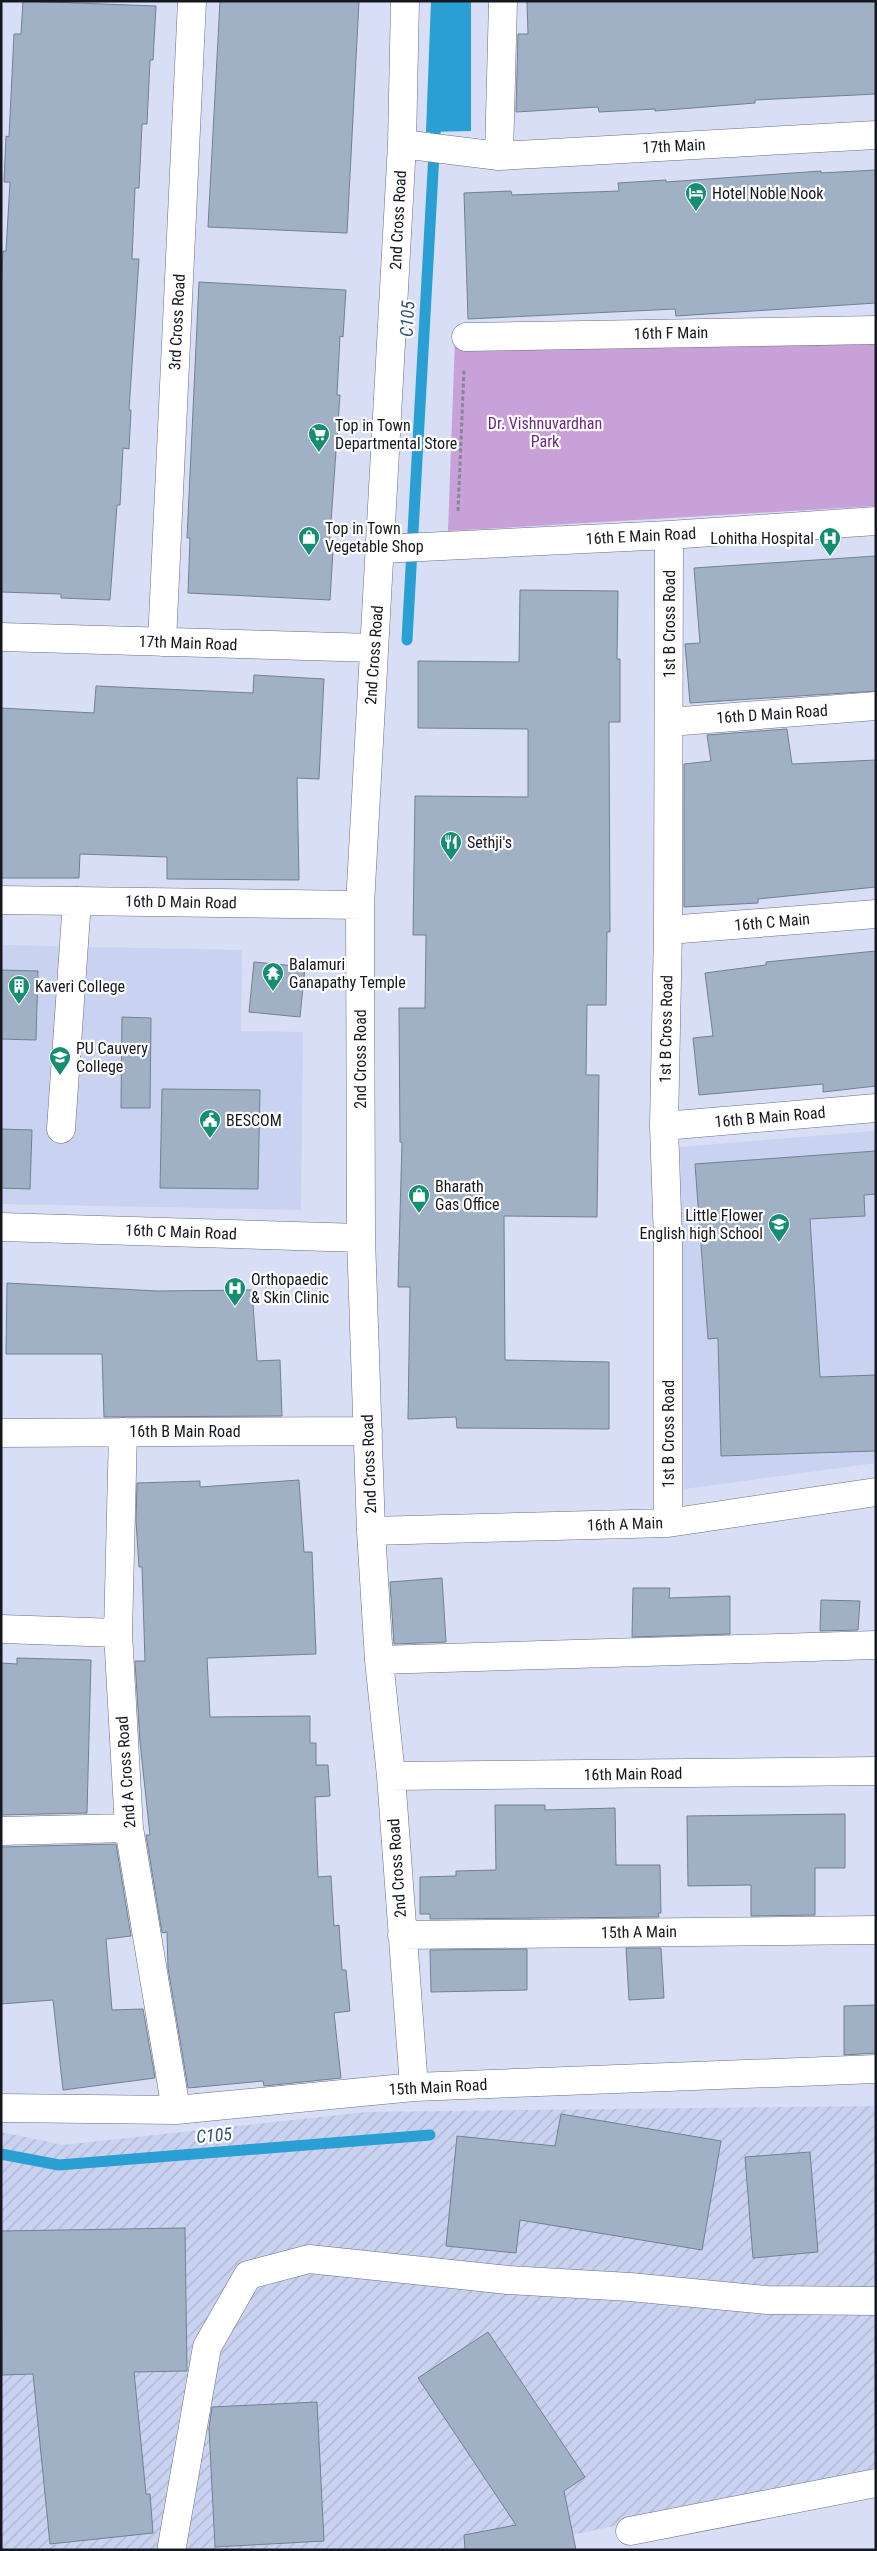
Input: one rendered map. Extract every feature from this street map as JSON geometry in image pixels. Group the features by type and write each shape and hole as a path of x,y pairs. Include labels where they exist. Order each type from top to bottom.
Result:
{"street":[{"name":"3rd Cross Road","path":"162,642 192,1"},
{"name":"2nd Cross Road","path":"405,1 413,146 394,548 374,648 360,904 360,1238 371,1531 379,1660 391,1776 414,2087"},
{"path":"413,146 486,155 503,1"},
{"name":"17th Main","path":"486,155 876,135"},
{"name":"16th F Main","path":"466,337 876,330"},
{"name":"16th E Main Road","path":"394,548 669,535 876,521"},
{"name":"1st B Cross Road","path":"668,1524 668,1241 664,1126 668,930 669,535"},
{"name":"17th Main Road","path":"1,637 374,648"},
{"name":"16th D Main Road","path":"668,722 876,706"},
{"name":"16th D Main Road","path":"1,900 360,904"},
{"path":"61,1129 77,901"},
{"name":"16th C Main","path":"668,930 876,914"},
{"name":"16th B Main Road","path":"664,1126 876,1108"},
{"name":"16th C Main Road","path":"1,1227 360,1238"},
{"name":"16th B Main Road","path":"1,1433 368,1431"},
{"name":"2nd A Cross Road","path":"123,1432 118,1633 129,1828 176,2110"},
{"name":"16th A Main","path":"371,1531 668,1524 876,1492"},
{"path":"1,1629 118,1633"},
{"path":"379,1660 876,1645"},
{"name":"16th Main Road","path":"391,1776 876,1771"},
{"path":"1,1831 129,1828"},
{"name":"15th A Main","path":"402,1935 876,1930"},
{"name":"15th Main Road","path":"1,2108 176,2110 414,2087 876,2069"},
{"path":"172,2546 207,2347 248,2275 309,2260 508,2280 630,2287 767,2300 876,2301"},
{"path":"630,2531 876,2483"}],"path":[{"path":"458,513 464,367"}],"shaded area":[{"path":"1,945 242,950 241,1031 303,1032 301,1210 1,1204"},
{"name":"Little Flower English high School","path":"876,1131 876,1463 684,1489 680,1147"},
{"path":"876,2106 876,2470 501,2550 1,2550 1,2132 63,2145 366,2112"}],"green space":[{"name":"Dr. Vishnuvardhan Park","path":"455,339 876,340 876,506 448,531"}],"water":[{"path":"431,1 471,1 471,131 426,132"}],"building":[{"path":"23,1 156,6 153,60 150,60 147,124 142,124 139,188 135,188 132,259 139,259 129,410 131,410 129,449 123,448 120,505 117,505 110,600 61,598 61,594 1,592 1,294 3,251 6,251 10,182 4,182 6,136 9,137 14,34 21,34"},
{"path":"220,1 359,1 347,233 208,227"},
{"path":"527,1 876,1 876,94 755,100 755,103 655,111 655,109 599,112 598,107 516,112 518,34 528,34"},
{"path":"876,170 876,303 676,316 675,309 468,319 464,193 511,191 512,195 619,191 618,183 666,180 666,182 821,171 821,173"},
{"path":"199,282 346,290 343,337 340,336 337,395 340,395 329,550 333,550 330,600 188,593 190,538 187,538"},
{"path":"876,556 876,691 690,703 685,644 700,643 694,568"},
{"path":"520,590 618,591 617,659 620,659 620,722 609,722 610,932 607,932 606,1005 587,1005 586,1075 599,1075 597,1217 504,1216 505,1360 609,1362 609,1429 457,1428 456,1417 408,1419 410,1287 398,1287 402,1142 400,1142 399,1008 425,1008 426,935 413,935 415,796 528,797 528,729 418,728 418,661 519,662"},
{"path":"254,675 324,679 319,779 297,778 299,880 167,879 167,857 80,854 79,878 1,878 1,708 94,713 96,686 253,693"},
{"path":"787,729 792,764 876,760 876,887 758,899 758,903 684,907 684,764 711,761 707,735"},
{"path":"876,951 876,1086 823,1092 823,1084 699,1095 693,1038 713,1036 705,973 766,965 766,962"},
{"path":"254,962 305,967 300,1017 249,1012"},
{"name":"Kaveri College","path":"1,970 38,971 36,1040 1,1039"},
{"path":"122,1017 151,1018 150,1108 121,1108"},
{"name":"BESCOM","path":"162,1089 260,1090 258,1189 160,1188"},
{"path":"1,1129 32,1130 30,1189 1,1188"},
{"name":"Little Flower English high School","path":"876,1151 876,1194 864,1195 865,1216 810,1219 820,1377 876,1375 876,1451 721,1456 718,1338 708,1339 695,1164"},
{"path":"7,1283 157,1291 252,1290 257,1361 280,1360 282,1416 104,1417 102,1354 6,1354"},
{"path":"299,1480 304,1552 312,1552 316,1654 207,1658 210,1717 310,1716 310,1743 316,1743 316,1765 328,1765 330,1796 315,1797 318,1877 331,1876 334,1926 339,1925 342,1970 346,1970 350,2011 334,2013 341,2078 264,2086 263,2081 188,2088 168,1968 167,1932 162,1933 146,1835 150,1835 140,1742 135,1661 145,1661 142,1567 139,1567 136,1521 137,1483 200,1481 200,1487"},
{"path":"442,1578 446,1642 394,1644 390,1582"},
{"path":"633,1588 670,1588 669,1598 730,1596 730,1634 632,1637"},
{"path":"821,1600 860,1601 858,1630 820,1631"},
{"path":"17,1658 91,1660 87,1813 1,1815 1,1663 17,1664"},
{"path":"495,1805 545,1805 545,1810 615,1808 616,1865 660,1865 661,1913 658,1913 659,1917 430,1919 430,1914 420,1914 420,1877 456,1876 456,1871 496,1870"},
{"path":"845,1814 845,1868 815,1868 815,1915 751,1916 751,1885 688,1886 687,1816"},
{"path":"116,1844 131,1936 106,1939 112,2010 143,2009 155,2078 63,2090 53,2000 1,2004 1,1847"},
{"path":"626,1948 661,1948 664,1998 629,2000"},
{"path":"527,1949 527,1990 431,1992 430,1950"},
{"path":"876,2005 876,2053 844,2055 844,2006"},
{"path":"561,2114 721,2141 702,2250 520,2220 516,2253 446,2246 457,2136 555,2146"},
{"path":"810,2152 818,2252 753,2258 745,2157"},
{"path":"185,2228 187,2371 134,2372 146,2494 150,2494 153,2533 50,2544 33,2374 2,2375 1,2231"},
{"path":"488,2332 585,2477 564,2491 576,2550 465,2550 464,2535 516,2525 418,2378"},
{"path":"317,2402 324,2541 215,2547 209,2428 212,2407"}],"waterway":[{"name":"C105","path":"407,640 436,117"},
{"name":"C105","path":"1,2154 59,2165 430,2135"}],"place":[{"name":"Hotel Noble Nook","path":"696,212"},
{"name":"Top in Town Departmental Store","path":"319,453"},
{"name":"Top in Town Vegetable Shop","path":"309,556"},
{"name":"Lohitha Hospital","path":"830,557"},
{"name":"Sethji's","path":"451,861"},
{"name":"Balamuri Ganapathy Temple","path":"273,992"},
{"name":"Kaveri College","path":"19,1005"},
{"name":"PU Cauvery College","path":"60,1076"},
{"name":"BESCOM","path":"210,1139"},
{"name":"Bharath Gas Office","path":"419,1214"},
{"name":"Little Flower English high School","path":"779,1243"},
{"name":"Orthopaedic & Skin Clinic","path":"235,1307"}]}
